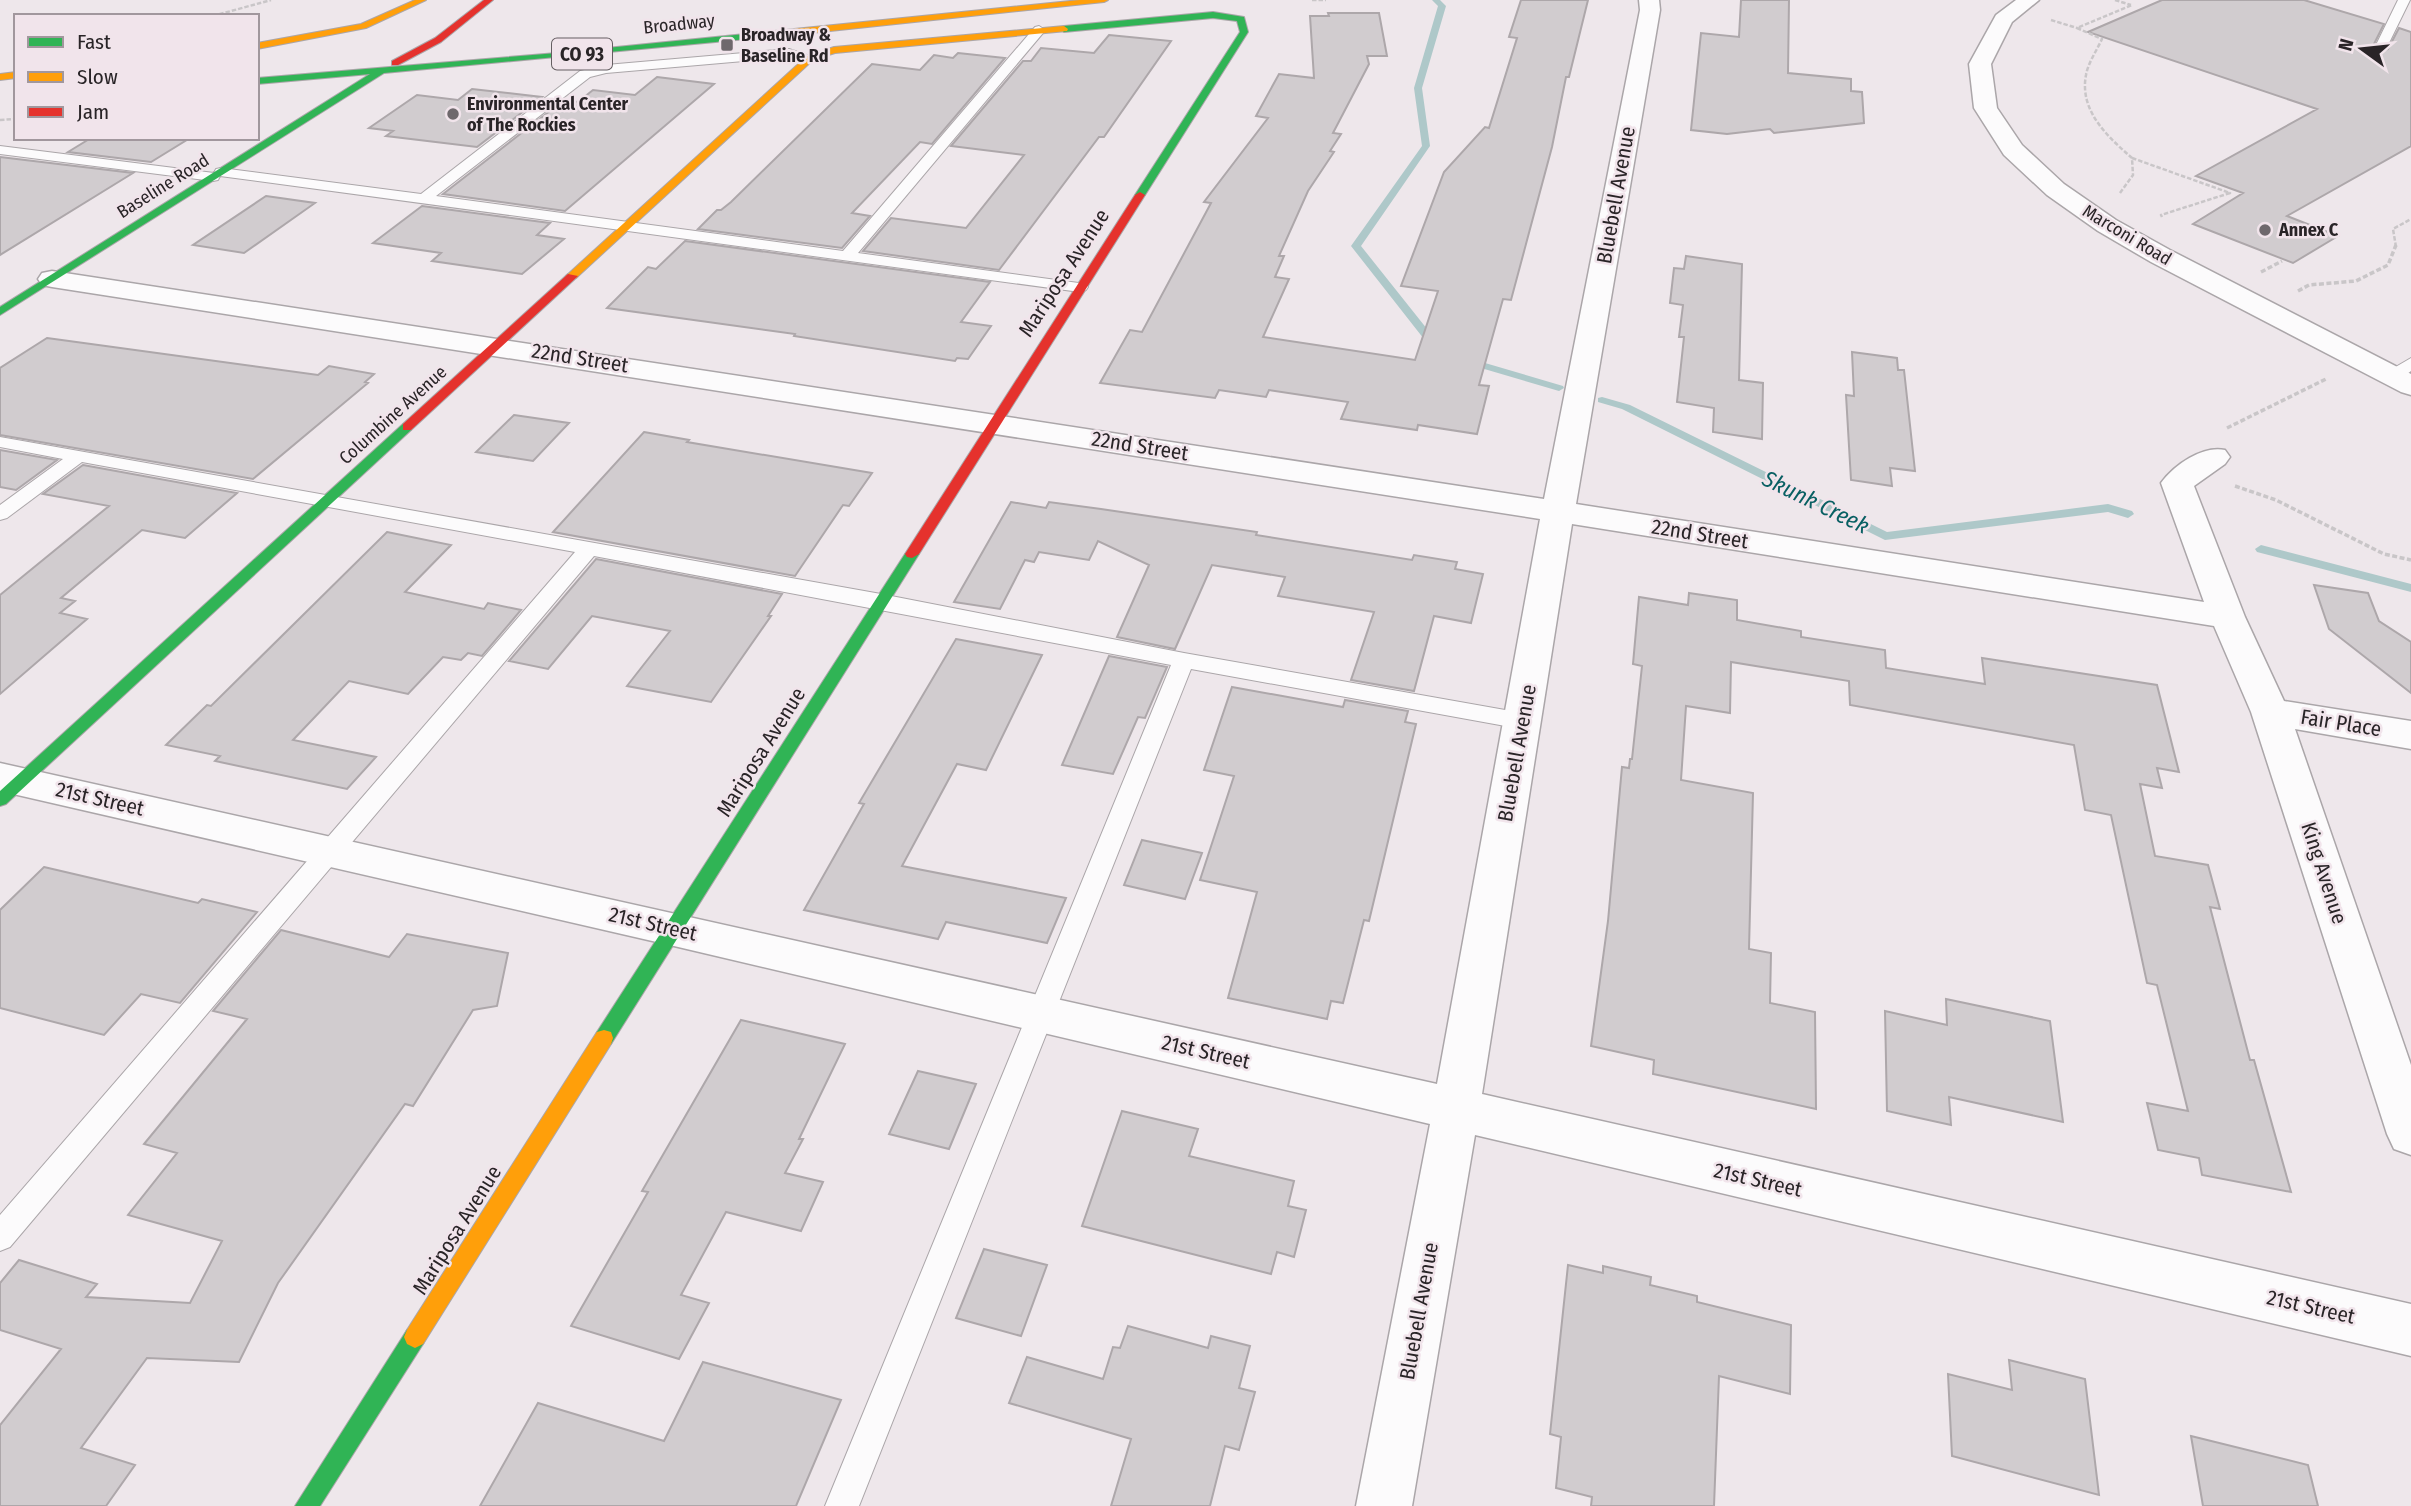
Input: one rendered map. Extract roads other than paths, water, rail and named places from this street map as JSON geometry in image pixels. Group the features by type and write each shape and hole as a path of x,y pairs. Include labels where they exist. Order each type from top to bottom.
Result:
{"street":[{"path":"259,46 360,27 402,12 422,0"},
{"name":"Baseline Road","path":"0,312 383,70 438,40 489,0"},
{"name":"Broadway","path":"259,81 557,56 1104,0"},
{"name":"Bluebell Avenue","path":"1384,1506 1456,1110 1558,512 1650,10 1649,0"},
{"name":"Marconi Road","path":"2029,0 2004,18 1981,55 1979,77 1985,108 2027,167 2059,193 2131,240 2262,308 2405,375"},
{"name":"Mariposa Avenue","path":"307,1506 1244,32 1241,19 1213,15 1039,30"},
{"path":"383,70 455,52 643,34 704,25"},
{"path":"810,58 834,50 1039,30"},
{"path":"438,40 465,37"},
{"name":"Baseline Road","path":"383,70 399,43 438,40"},
{"path":"259,55 334,49"},
{"name":"Columbine Avenue","path":"7,786 326,502 810,58"},
{"name":"22nd Street","path":"52,279 993,423 2227,617"},
{"name":"King Avenue","path":"2221,471 2177,483 2227,617 2270,712 2411,1134"},
{"name":"Fair Place","path":"2270,712 2411,735"},
{"name":"21st Street","path":"7,786 333,852 674,929 2411,1330"}],"lane":[{"path":"2382,45 2404,0"},
{"path":"848,254 1039,30"},
{"path":"424,199 585,74 606,69 789,53 810,58"},
{"path":"0,150 424,199 1080,287"},
{"path":"0,442 881,601 1184,660 1522,721"},
{"path":"0,514 79,456"},
{"path":"0,1237 333,852 589,549"},
{"path":"842,1506 1184,660"}],"waterway":[{"name":"Skunk Creek","path":"1435,346 1356,246 1426,146 1418,88 1442,6 1436,0"},
{"name":"Skunk Creek","path":"1468,361 1559,388"},
{"name":"Skunk Creek","path":"1602,400 1626,407 1885,536 2108,508 2128,514"},
{"name":"Skunk Creek","path":"2261,549 2411,588"}],"place":[{"name":"Broadway & Baseline Rd","path":"727,45"},
{"name":"Environmental Center of The Rockies","path":"453,114"},
{"name":"Annex C","path":"2265,230"}]}
